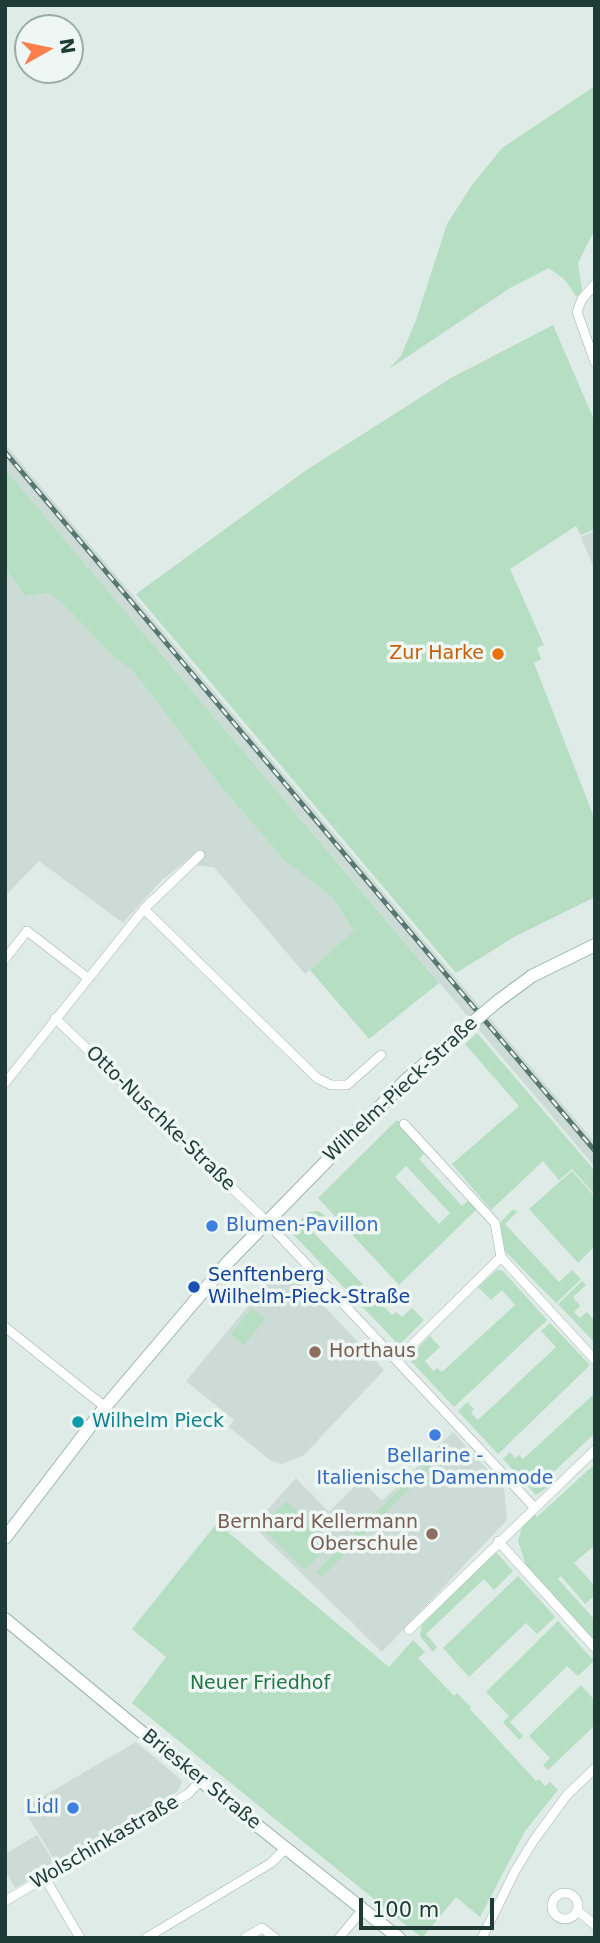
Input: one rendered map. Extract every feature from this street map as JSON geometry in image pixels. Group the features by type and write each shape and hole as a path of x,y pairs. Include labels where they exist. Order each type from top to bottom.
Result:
{"main road":[{"name":"Wilhelm-Pieck-Straße","path":"5,1538 105,1407 228,1262 406,1080 498,1001 532,976 595,945"},
{"name":"Briesker Straße","path":"5,1619 200,1781 399,1938"}],"street":[{"path":"595,284 582,299 577,312 595,362"},
{"path":"5,1083 144,909 200,855"},
{"path":"144,909 317,1078 331,1085 347,1085 381,1055"},
{"path":"5,959 27,931 88,978"},
{"name":"Otto-Nuschke-Straße","path":"55,1018 266,1221 534,1507"},
{"path":"404,1124 495,1223 501,1257 595,1360"},
{"path":"397,1360 501,1257"},
{"path":"5,1327 105,1407"},
{"path":"409,1630 595,1450"},
{"path":"498,1541 595,1648"},
{"path":"482,1938 515,1871 534,1840 567,1795 595,1768"},
{"name":"Wolschinkastraße","path":"5,1901 188,1794 200,1781"},
{"path":"146,1938 271,1863 286,1848"},
{"path":"45,1878 80,1938"},
{"path":"339,1938 363,1909"},
{"path":"578,1911 595,1925"},
{"path":"245,1938 262,1927 275,1938"}],"shaded area":[{"path":"5,444 595,1143 595,1167 5,469"},
{"path":"595,531 595,571 581,537"},
{"path":"5,568 24,596 49,593 115,658 133,671 223,789 285,861 332,897 355,931 305,974 214,867 199,866 188,859 161,881 123,923 39,861 5,896"},
{"path":"284,1263 384,1370 304,1455 282,1464 271,1461 229,1427 234,1420 186,1381"},
{"path":"453,1432 504,1487 507,1520 382,1652 253,1526 296,1478 329,1512 361,1480 382,1501"},
{"path":"136,1742 179,1778 182,1782 178,1791 57,1864 23,1808"},
{"path":"37,1835 55,1864 15,1888 5,1870 5,1854"}],"green space":[{"path":"595,86 595,229 578,263 582,290 579,295 576,296 565,280 549,268 510,288 389,369 401,356 416,320 447,224 472,185 502,148"},
{"path":"553,325 595,422 595,529 581,535 576,526 510,569 544,645 537,648 541,659 534,663 595,820 595,897 514,937 456,973 136,594 305,471 451,378"},
{"path":"5,469 439,983 369,1039 310,970 354,931 332,897 285,861 223,789 133,671 115,658 49,593 24,596 5,568"},
{"path":"477,1033 595,1171 595,1195 572,1169 559,1180 543,1161 491,1210 452,1164 519,1106 465,1044"},
{"path":"397,1120 426,1152 419,1159 462,1206 470,1199 478,1208 399,1285 318,1198","holes":["406,1166 450,1213 439,1224 395,1177"]},
{"path":"572,1171 595,1197 595,1246 578,1263 529,1209"},
{"path":"512,1210 518,1211 505,1224 559,1282 572,1270 581,1279 556,1303 504,1250 500,1223"},
{"path":"318,1211 325,1216 311,1230 392,1315 396,1312 402,1317 412,1308 424,1320 399,1345 290,1231 309,1212"},
{"path":"497,1270 503,1271 547,1320 454,1407 408,1358 430,1336 440,1347 425,1361 433,1371 437,1368 442,1372 515,1305 502,1290 491,1300 478,1287"},
{"path":"582,1281 586,1285 573,1297 580,1306 574,1312 580,1318 587,1312 595,1321 595,1343 558,1304"},
{"path":"252,1308 265,1319 244,1345 231,1334"},
{"path":"550,1323 590,1365 498,1454 458,1411 467,1402 474,1409 471,1413 478,1420 556,1347 541,1331"},
{"path":"595,1393 595,1433 546,1479 551,1485 536,1495 503,1459 510,1452 515,1458 519,1455 523,1459"},
{"path":"441,1449 444,1453 322,1577 316,1572"},
{"path":"595,1464 595,1545 574,1563 595,1586 595,1595 585,1604 561,1576 558,1579 595,1620 595,1641 526,1565 518,1541 523,1524 534,1513 537,1517"},
{"path":"286,1501 331,1544 305,1570 261,1527"},
{"name":"Neuer Friedhof","path":"217,1523 389,1667 413,1640 425,1652 418,1658 454,1696 457,1693 471,1707 536,1781 539,1779 545,1786 550,1782 558,1790 525,1831 480,1917 456,1897 422,1938 132,1703 166,1657 132,1629"},
{"path":"494,1550 513,1571 494,1590 484,1579 426,1634 437,1647 433,1652 420,1636 422,1625"},
{"path":"518,1576 555,1617 537,1634 526,1623 469,1677 443,1648"},
{"path":"558,1621 594,1661 578,1676 567,1666 510,1722 523,1736 519,1740 503,1722 509,1716 486,1692"},
{"path":"581,1685 595,1701 595,1725 548,1770 543,1765 550,1758 529,1736"}],"railway":[{"path":"5,452 595,1151"}],"place":[{"name":"Zur Harke","path":"498,654"},
{"name":"Blumen-Pavillon","path":"212,1226"},
{"name":"Senftenberg Wilhelm-Pieck-Straße","path":"194,1287"},
{"name":"Horthaus","path":"315,1352"},
{"name":"Wilhelm Pieck","path":"78,1422"},
{"name":"Bellarine - Italienische Damenmode","path":"435,1435"},
{"name":"Bernhard Kellermann Oberschule","path":"432,1534"},
{"name":"Lidl","path":"73,1808"}]}
